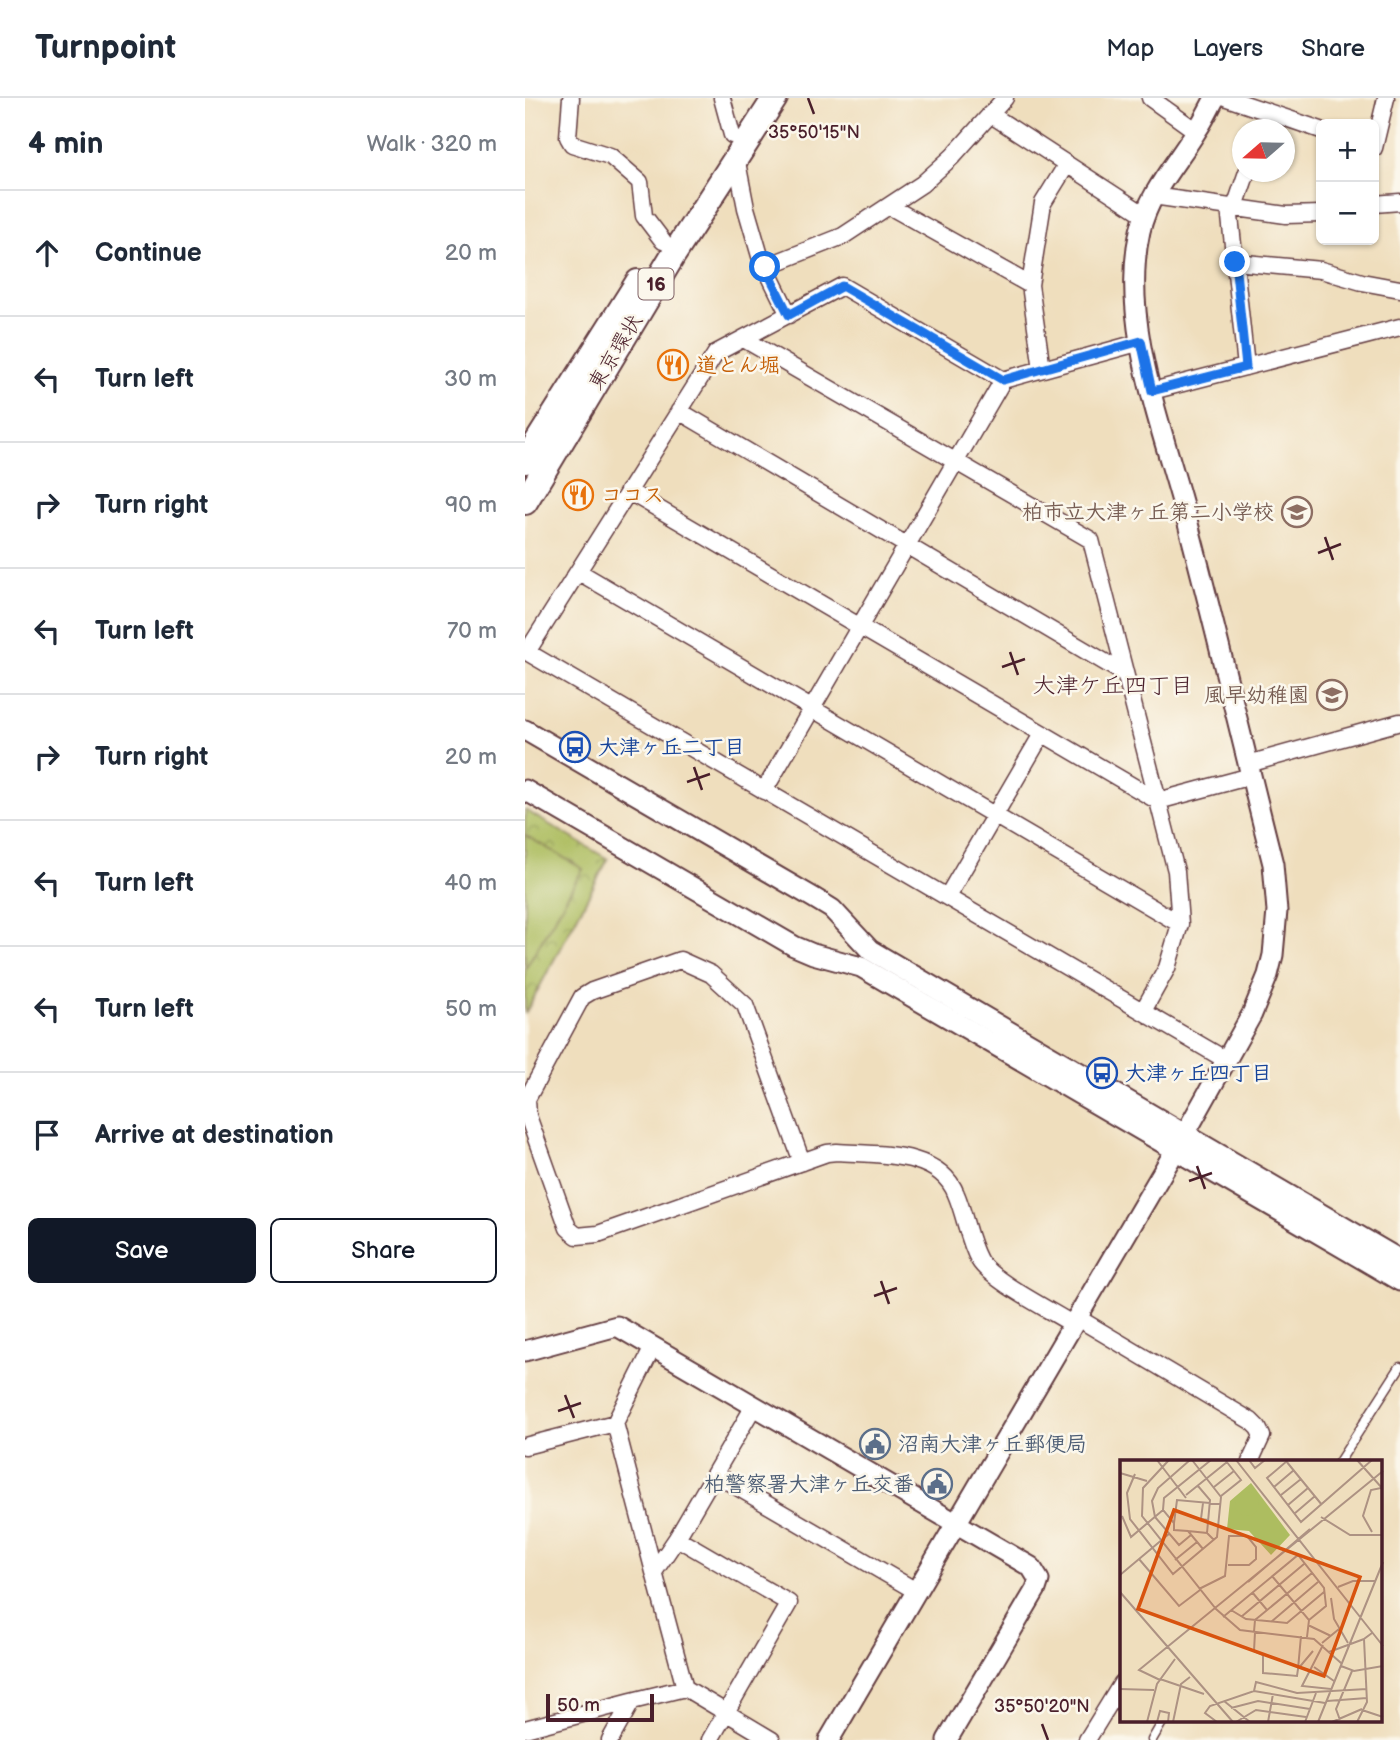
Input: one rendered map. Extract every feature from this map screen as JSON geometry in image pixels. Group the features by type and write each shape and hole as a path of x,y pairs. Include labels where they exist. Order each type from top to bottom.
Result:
{"highway":[{"name":"東京環状","path":"525,502 672,257 734,146 755,98"},
{"name":"東京環状","path":"525,461 663,241 734,146 775,98"}],"street":[{"path":"571,98 568,137 572,144 610,156 640,181 644,216 663,241"},
{"path":"722,98 746,208 765,267 789,315"},
{"path":"765,267 843,236 922,184 952,157 1005,98"},
{"path":"1150,98 1196,131"},
{"path":"829,1740 1185,1134 1261,995 1268,975 1276,935 1277,888 1273,864 1152,391 1141,341 1133,283 1135,257 1145,215 1153,196 1215,98"},
{"path":"1227,98 1316,128"},
{"path":"1379,128 1385,106 1400,116"},
{"path":"1265,119 1267,113"},
{"path":"990,114 1145,215"},
{"path":"1042,369 1030,285 1043,203 1067,164"},
{"path":"1243,182 1232,207 1246,367"},
{"path":"1153,196 1286,215 1316,214"},
{"path":"1379,204 1400,202"},
{"path":"889,206 1030,285"},
{"path":"1235,262 1321,270 1400,289"},
{"path":"1003,380 842,286 716,353 527,652 1226,1060"},
{"path":"1152,391 1400,327"},
{"path":"744,339 1091,540 1175,871 1180,924 1167,968 1143,1011"},
{"path":"764,791 1003,380 1141,341"},
{"path":"679,411 1125,674"},
{"path":"628,491 1158,801 1400,722"},
{"path":"579,572 1180,924"},
{"path":"525,730 832,909 870,950 1400,1260"},
{"path":"947,897 1042,734"},
{"path":"525,789 794,946 861,967 1400,1281"},
{"path":"802,1162 745,1005 711,974 680,960 582,997 527,1099 528,1116 568,1228 577,1236 598,1234 837,1152 897,1157 925,1163 940,1171 955,1191 980,1261 991,1274 1251,1420 1262,1436 1251,1460"},
{"path":"525,1351 617,1326 1031,1567 1039,1580 1037,1589 947,1740"},
{"path":"653,1347 615,1423 685,1688 772,1740"},
{"path":"654,1572 677,1538 754,1406"},
{"path":"525,1446 615,1423"},
{"path":"715,1474 916,1591"},
{"path":"677,1538 789,1603 710,1740"},
{"path":"1087,1740 1120,1686"},
{"path":"525,1730 685,1688"},
{"path":"610,1740 632,1701"}],"lane":[{"path":"1340,1460 1400,1367"},
{"path":"1151,1740 1162,1722"}],"green space":[{"path":"525,810 608,859 525,1014"},
{"path":"525,835 583,869 525,969"}],"place":[{"name":"道とん堀","path":"673,365"},
{"name":"ココス","path":"578,495"},
{"name":"柏市立大津ヶ丘第二小学校","path":"1297,512"},
{"name":"風早幼稚園","path":"1332,695"},
{"name":"大津ヶ丘二丁目","path":"575,747"},
{"name":"大津ヶ丘四丁目","path":"1102,1073"},
{"name":"沼南大津ヶ丘郵便局","path":"875,1444"},
{"name":"柏警察署大津ヶ丘交番","path":"937,1484"}],"district":[{"name":"大津ケ丘四丁目","path":"1113,685"}],"route":[{"path":"765,267 789,315 842,286 1003,380 1141,341 1152,391 1246,367 1235,262"}]}
